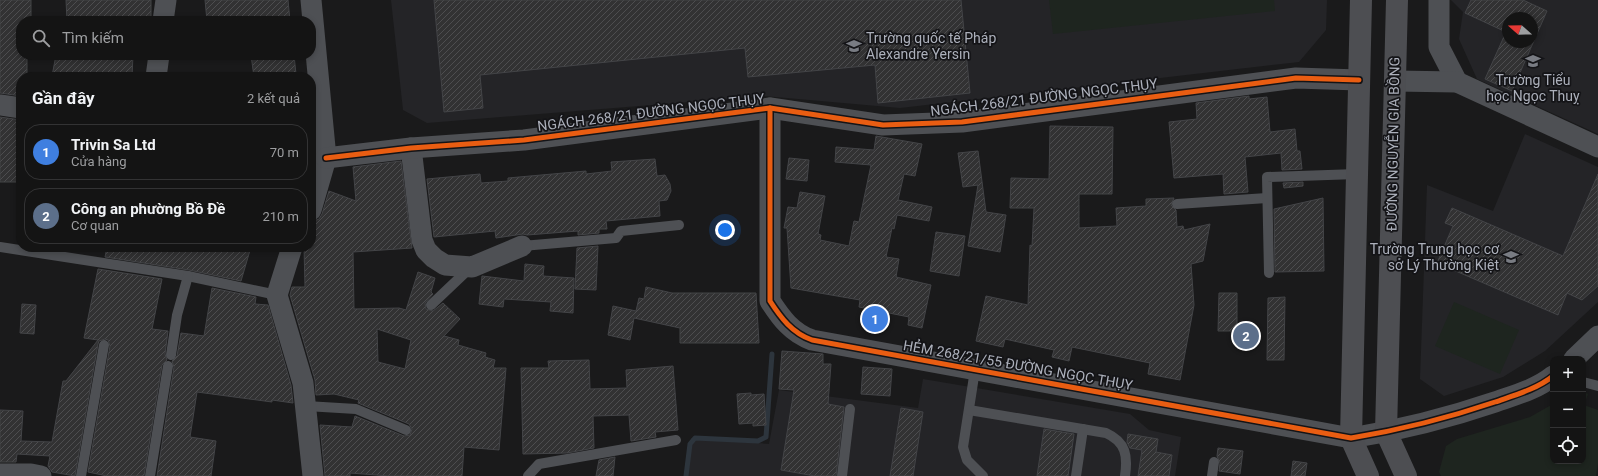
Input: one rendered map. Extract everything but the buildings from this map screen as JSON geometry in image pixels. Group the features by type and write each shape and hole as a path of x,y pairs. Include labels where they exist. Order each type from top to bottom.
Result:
{"main road":[{"path":"1361,0 1351,438 1368,476"},
{"name":"ĐƯỜNG NGUYỄN GIA BỒNG","path":"1397,0 1386,432 1406,476"}],"street":[{"path":"164,16 166,0"},
{"path":"311,0 313,16"},
{"path":"1439,0 1439,48 1458,82"},
{"path":"316,53 326,158 316,193"},
{"path":"157,72 158,60"},
{"name":"NGÁCH 268/21 ĐƯỜNG NGỌC THỤY","path":"326,158 411,148 524,140 770,108 883,125 962,122 1296,78 1359,80"},
{"path":"1395,81 1458,82 1598,147"},
{"path":"0,105 16,107"},
{"name":"HẺM 268/21/55 ĐƯỜNG NGỌC THỤY","path":"770,108 770,301 781,318 802,336 812,340 1351,438 1386,432 1461,414 1519,394 1550,378"},
{"path":"411,148 422,240 426,250 445,265 472,267 522,246"},
{"path":"291,252 278,295 303,383 313,476"},
{"path":"1577,356 1598,336"},
{"path":"0,474 31,474 41,476"}],"lane":[{"path":"1269,273 1267,177 1357,174"},
{"path":"1177,204 1267,198"},
{"path":"522,246 616,238 621,232 678,225"},
{"path":"0,247 16,249"},
{"path":"32,252 188,276 278,295"},
{"path":"431,305 472,267"},
{"path":"171,355 177,315 188,276"},
{"path":"81,476 104,345"},
{"path":"150,476 168,366"},
{"path":"975,370 963,447 967,460 983,476"},
{"path":"1586,383 1598,386"},
{"path":"306,406 356,409 406,430"},
{"path":"842,476 850,409"},
{"path":"969,410 1106,433 1121,443 1126,452 1127,462 1125,476"},
{"path":"1076,476 1084,429"},
{"path":"528,476 539,464 676,440"},
{"path":"1212,476 1214,462"}],"shaded area":[{"name":"Trường quốc tế Pháp Alexandre Yersin","path":"391,0 1327,0 1326,30 1299,62 900,108 764,96 427,123 403,110"},
{"path":"1049,0 1274,0 1275,11 1053,34"},
{"name":"Trường Tiểu học Ngọc Thuỵ","path":"1451,0 1598,0 1598,134 1477,79 1459,39 1463,12"},
{"name":"Trường Trung học cơ sở Lý Thường Kiệt","path":"1525,134 1598,167 1598,302 1545,351 1503,377 1444,396 1420,379 1427,185 1493,211"},
{"path":"1454,302 1519,330 1500,374 1435,346"},
{"path":"923,379 1130,414 1149,430 1181,437 1175,476 685,476 691,438 769,444 779,390 918,408"},
{"path":"1550,406 1550,464 1586,464 1586,406 1598,410 1598,463 1596,476 1441,476 1439,472 1446,446 1457,439 1530,417"}],"waterway":[{"path":"686,476 690,444 695,438 758,441 766,437 772,354"}],"cycle path":[{"path":"326,158 411,148 524,140 770,108 883,125 962,122 1296,78 1359,80"},
{"path":"770,108 770,301 778,313 793,329 812,340 1351,438 1406,427 1477,408 1526,391 1550,378"}],"place":[{"name":"Trường quốc tế Pháp Alexandre Yersin","path":"854,46"},
{"name":"Trường Tiểu học Ngọc Thuỵ","path":"1533,61"},
{"name":"Trường Trung học cơ sở Lý Thường Kiệt","path":"1511,257"},
{"name":"Trivin Sa Ltd","path":"875,319"},
{"name":"Công an phường Bồ Đề","path":"1246,336"}]}
